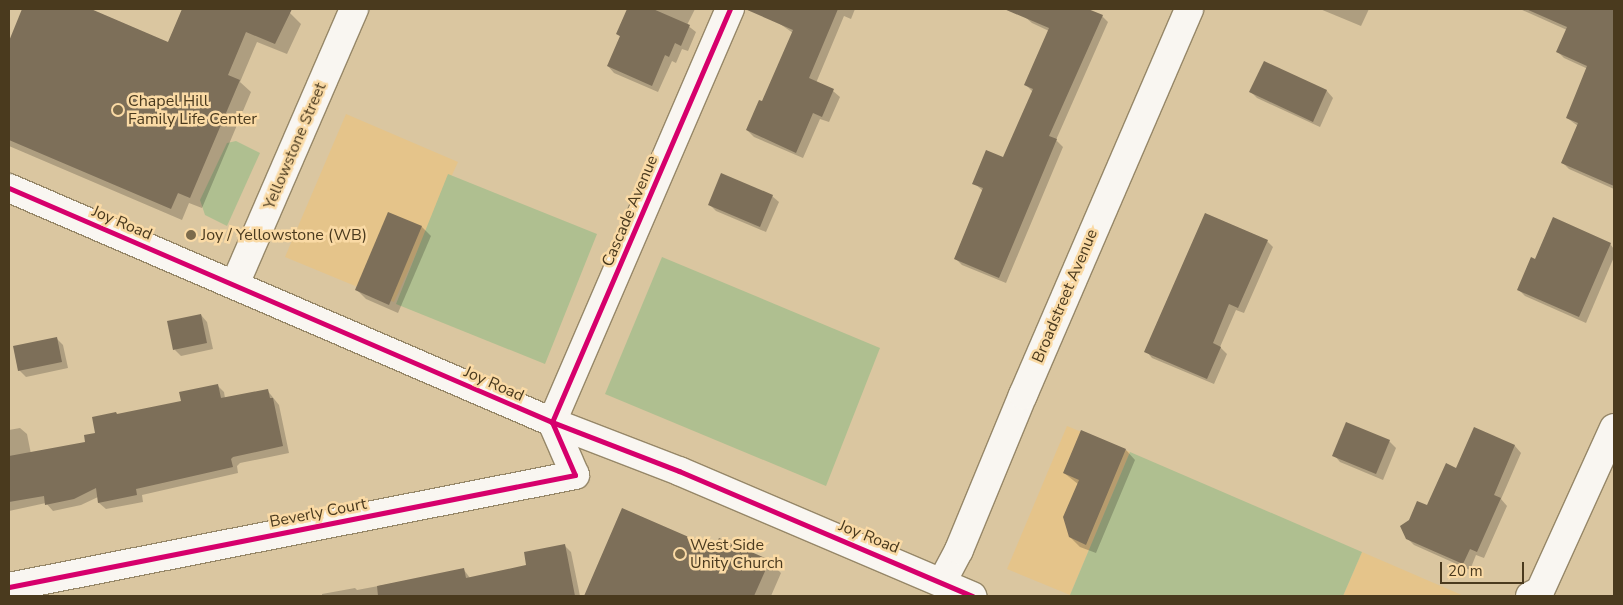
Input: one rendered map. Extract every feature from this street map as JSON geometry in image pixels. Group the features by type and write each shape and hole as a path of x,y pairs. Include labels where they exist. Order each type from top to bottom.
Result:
{"street":[{"name":"Yellowstone Street","path":"235,284 354,9"},
{"name":"Cascade Avenue","path":"552,422 730,9"},
{"name":"Broadstreet Avenue","path":"942,582 959,550 1022,395 1189,9"},
{"name":"Joy Road","path":"9,188 552,422 679,471 972,596"},
{"name":"Beverly Court","path":"9,587 575,475 552,422"},
{"path":"1538,595 1614,428"}],"shaded area":[{"path":"346,114 458,162 394,302 285,257"},
{"path":"1067,426 1130,452 1070,595 1007,569"},
{"path":"1362,552 1464,596 1343,596"}],"green space":[{"path":"236,141 260,153 227,226 205,215 200,200 227,143"},
{"path":"448,174 597,234 545,364 396,304"},
{"path":"662,257 880,348 826,486 605,394"},
{"path":"1130,452 1362,552 1343,596 1070,595"}],"building":[{"name":"Chapel Hill Family Life Center","path":"22,9 91,9 168,42 182,9 292,9 275,44 246,32 228,75 240,80 190,198 178,193 171,209 9,140 9,41"},
{"path":"627,9 653,9 690,25 681,46 675,43 669,57 665,55 652,86 607,66 620,36 616,34"},
{"path":"745,9 838,9 809,78 834,89 822,117 813,113 796,153 746,130 759,100 762,101 793,30"},
{"path":"1004,9 1088,9 1103,15 1049,136 1057,139 999,278 954,259 983,188 972,184 986,150 1003,157 1033,89 1024,85 1049,28"},
{"path":"1526,9 1614,9 1614,186 1561,163 1578,123 1566,118 1587,66 1556,52 1567,27"},
{"path":"1264,61 1327,90 1313,122 1249,92"},
{"path":"721,173 773,195 760,227 708,205"},
{"path":"388,212 422,226 389,305 355,290"},
{"path":"1205,213 1268,240 1238,308 1229,304 1213,343 1221,347 1207,379 1144,352"},
{"path":"1553,217 1611,243 1579,317 1517,290 1531,257 1535,259"},
{"path":"201,314 207,343 173,350 167,321"},
{"path":"57,337 62,362 18,371 13,346"},
{"path":"218,384 221,398 268,389 270,398 273,398 283,446 233,457 231,459 233,467 136,489 137,495 98,503 96,488 74,499 45,505 44,496 9,502 9,456 85,442 84,435 95,433 92,417 181,401 179,392"},
{"path":"1346,422 1390,440 1376,474 1332,456"},
{"path":"1474,427 1515,445 1494,495 1501,498 1477,552 1470,549 1463,564 1406,539 1400,526 1409,520 1417,501 1427,505 1446,463 1456,468"},
{"path":"1081,430 1126,449 1086,545 1069,537 1063,517 1079,480 1063,473"},
{"name":"West Side Unity Church","path":"622,508 714,548 719,538 770,560 754,596 584,596"},
{"path":"565,544 575,596 378,596 377,586 464,568 466,578 526,565 524,552"}],"cycle path":[{"path":"9,587 575,475 552,422 730,9"},
{"path":"9,188 552,422 679,471 972,596"}],"place":[{"name":"Chapel Hill Family Life Center","path":"118,110"},
{"name":"Joy / Yellowstone (WB)","path":"191,235"},
{"name":"West Side Unity Church","path":"680,554"}]}
